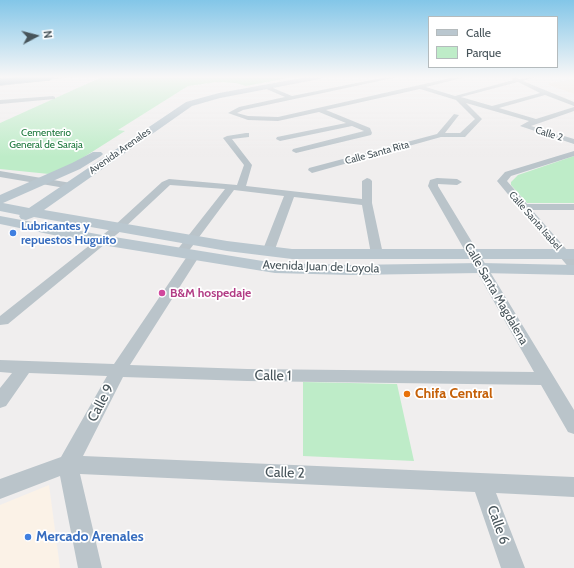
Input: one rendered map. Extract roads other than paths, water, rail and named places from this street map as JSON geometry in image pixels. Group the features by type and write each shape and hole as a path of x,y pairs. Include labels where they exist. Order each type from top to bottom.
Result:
{"street":[{"name":"Avenida Arenales","path":"0,200 43,182 86,161 178,104"},
{"name":"Avenida Arenales","path":"0,231 8,222 31,212 71,186 184,106 192,104"},
{"path":"264,104 241,108 231,113 237,116 271,120 344,104"},
{"path":"296,151 368,133 367,130 306,104"},
{"name":"Calle Santa Rita","path":"312,170 441,135 462,135 479,120 463,104"},
{"name":"Calle 2","path":"478,104 536,121"},
{"path":"493,108 509,104"},
{"path":"536,121 574,109"},
{"path":"441,135 441,132 456,115"},
{"name":"Calle 2","path":"536,121 524,126 573,142"},
{"path":"280,139 352,124"},
{"path":"321,131 338,140"},
{"path":"236,188 248,165 227,138 246,135"},
{"path":"296,136 313,146"},
{"name":"Calle Santa Isabel","path":"571,258 523,207 502,181 505,176 574,153"},
{"path":"0,174 71,186"},
{"path":"366,181 367,203 377,254"},
{"name":"Calle Santa Magdalena","path":"457,182 437,181 433,182 433,186 574,426"},
{"path":"4,321 118,228 170,182 367,203"},
{"name":"Calle 9","path":"68,464 119,369 189,249 236,188"},
{"path":"268,252 290,194"},
{"name":"Avenida Juan de Loyola","path":"0,207 118,228 189,249 257,266 294,269 481,268 574,270"},
{"path":"523,207 574,207"},
{"name":"Avenida Juan de Loyola","path":"8,222 102,240 189,249 292,254 473,253 571,258"},
{"name":"Calle 1","path":"0,366 24,368 119,369 247,376 547,379"},
{"path":"0,401 24,368"},
{"path":"68,464 90,568"},
{"name":"Calle 2","path":"0,489 68,464 574,487"},
{"name":"Calle 6","path":"482,482 513,568"}],"place":[{"name":"Lubricantes y repuestos Huguito","path":"13,233"},
{"name":"B&M hospedaje","path":"162,293"},
{"name":"Chifa Central","path":"407,394"},
{"name":"Mercado Arenales","path":"28,537"}],"park label":[{"name":"Cementerio General de Saraja","path":"46,138"}]}
